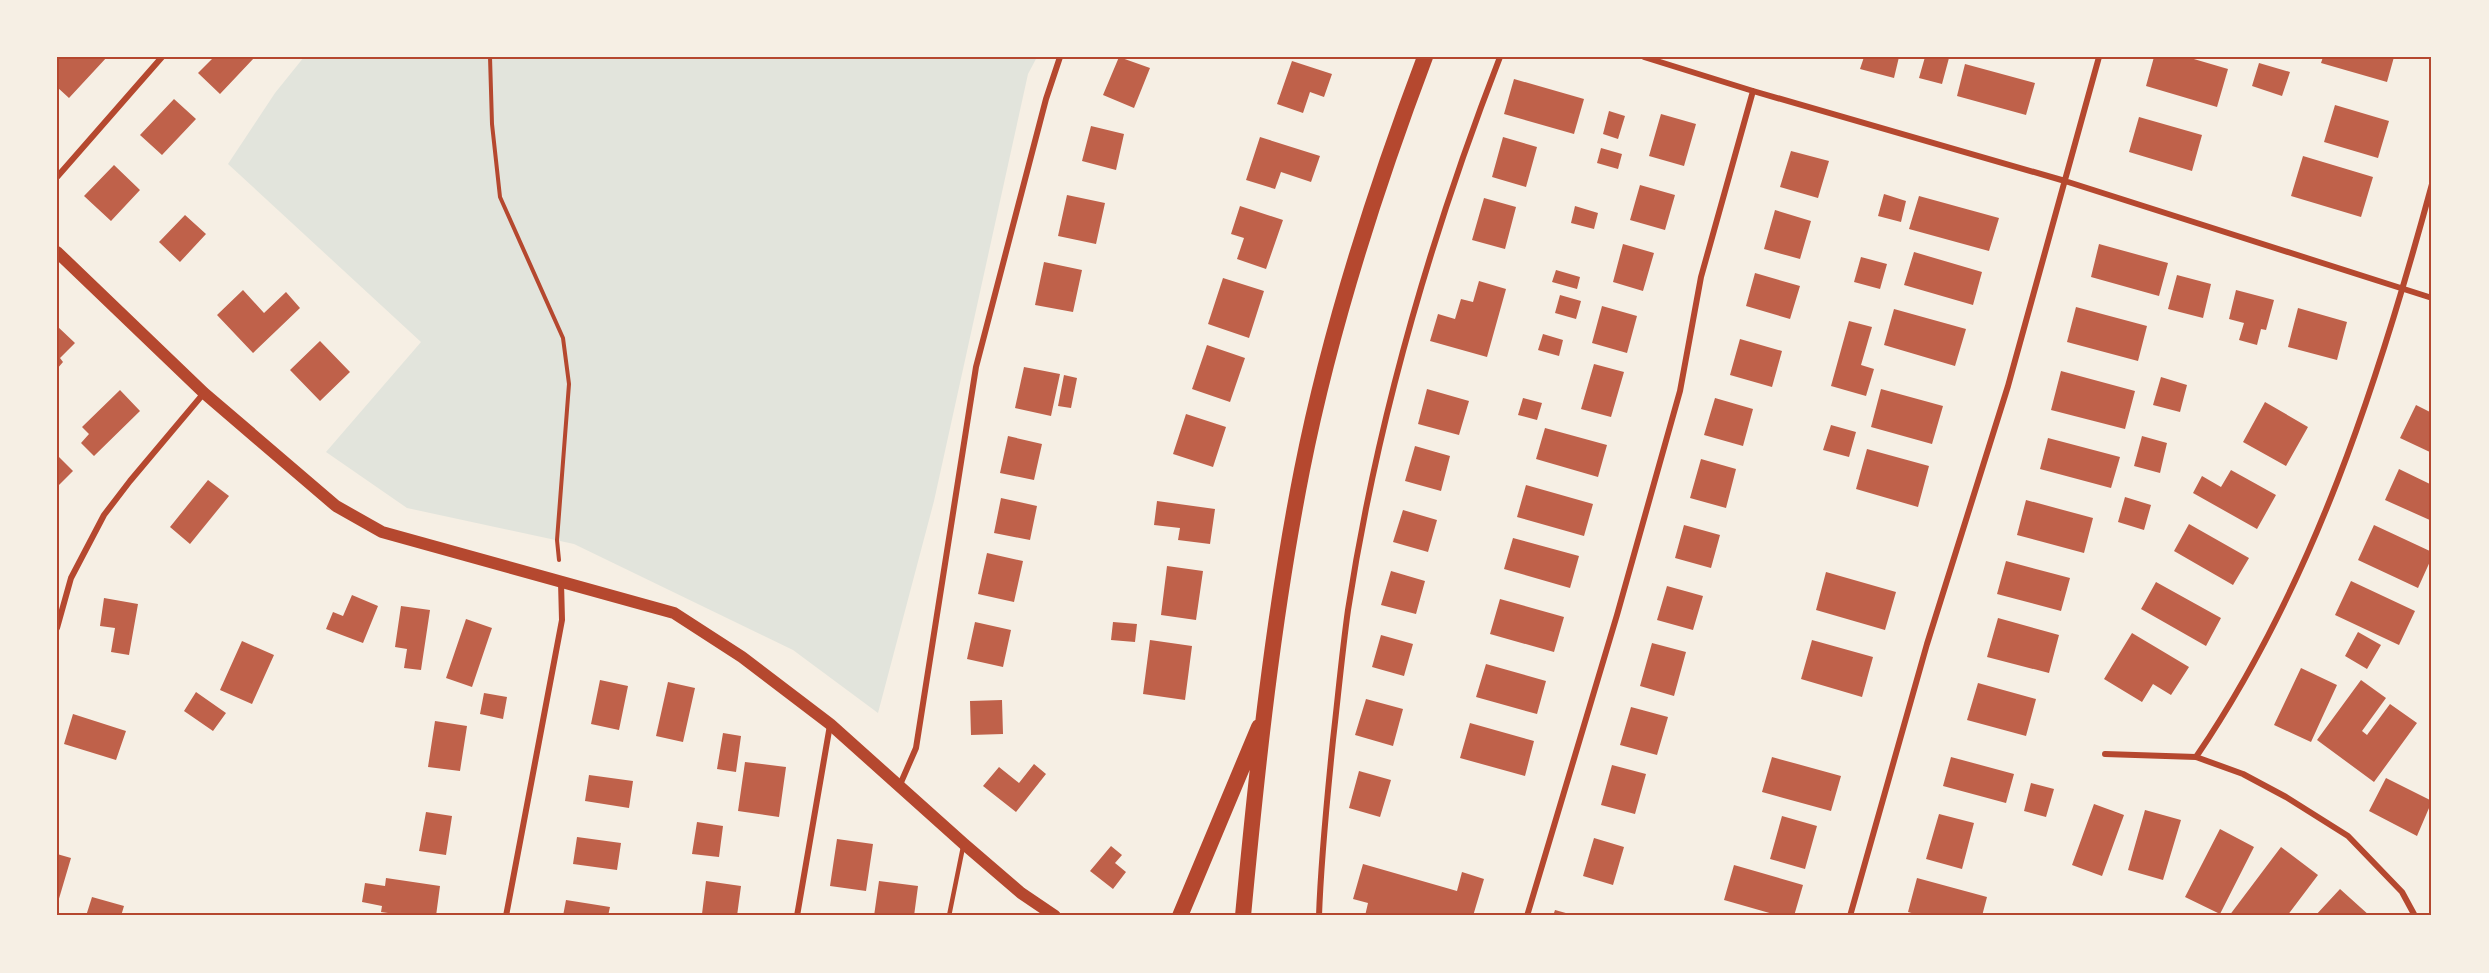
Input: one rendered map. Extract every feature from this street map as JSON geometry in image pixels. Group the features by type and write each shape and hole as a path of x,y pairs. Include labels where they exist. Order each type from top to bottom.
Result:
{"highway":[{"path":"1243,916 1266,710 1288,549 1314,416 1356,259 1396,132 1425,57"},
{"path":"1180,916 1266,710"}],"main road":[{"path":"57,252 204,393 336,506 382,532 674,613 742,657 830,724 1021,893 1055,916"}],"street":[{"path":"57,177 162,57"},
{"path":"899,787 916,748 975,366 1060,57"},
{"path":"1319,916 1321,851 1348,609 1378,452 1423,279 1500,57"},
{"path":"1644,57 1753,91 2065,181 2275,246 2432,298"},
{"path":"1850,916 1927,644 2008,386 2099,57"},
{"path":"1527,916 1617,615 1673,413 1701,277 1753,91"},
{"path":"2196,757 2260,649 2314,537 2341,474 2403,290 2432,184"},
{"path":"57,628 71,578 104,515 204,393"},
{"path":"506,916 562,620 561,582"},
{"path":"797,916 830,724"},
{"path":"2105,754 2196,757 2243,774 2286,797 2348,836 2402,892 2415,916"}],"lane":[{"path":"949,916 964,844"}],"path":[{"path":"490,57 492,124 500,197 563,338 569,384 557,540 561,582"}],"shaded area":[{"path":"304,57 1037,57 1028,74 934,501 878,713 793,650 574,544 407,508 326,452 421,342 228,164 275,93"}],"building":[{"path":"57,57 107,57 69,98 57,87"},
{"path":"214,57 254,58 220,94 198,73"},
{"path":"1119,57 1150,68 1134,108 1103,95"},
{"path":"1864,57 1899,57 1894,78 1860,69"},
{"path":"1925,57 1949,58 1942,84 1919,78"},
{"path":"2154,57 2187,57 2228,69 2217,107 2146,86"},
{"path":"2323,57 2394,57 2387,82 2321,63"},
{"path":"1292,61 1332,74 1324,97 1310,92 1303,113 1277,104"},
{"path":"2259,63 2290,72 2282,96 2252,86"},
{"path":"1965,64 2035,83 2026,115 1957,96"},
{"path":"1514,79 1584,99 1574,134 1504,114"},
{"path":"174,99 196,119 162,155 140,135"},
{"path":"2335,105 2389,121 2378,158 2324,142"},
{"path":"1609,111 1625,116 1618,139 1603,134"},
{"path":"1661,114 1696,124 1684,166 1649,156"},
{"path":"2139,117 2202,135 2192,171 2129,152"},
{"path":"1091,126 1124,134 1116,170 1082,161"},
{"path":"1260,137 1320,156 1311,182 1281,172 1275,189 1246,180"},
{"path":"1503,137 1537,147 1526,187 1492,177"},
{"path":"1601,148 1622,154 1618,169 1597,163"},
{"path":"1791,151 1829,161 1818,198 1780,187"},
{"path":"2303,156 2373,177 2361,217 2291,196"},
{"path":"114,165 140,190 111,221 84,196"},
{"path":"1640,185 1675,195 1665,230 1630,220"},
{"path":"1884,194 1906,201 1901,222 1878,216"},
{"path":"1067,195 1105,203 1096,244 1058,236"},
{"path":"1919,196 1999,218 1989,251 1909,229"},
{"path":"1484,198 1516,207 1505,249 1472,240"},
{"path":"1240,206 1283,220 1266,269 1237,259 1244,238 1231,234"},
{"path":"1575,206 1598,213 1594,229 1571,223"},
{"path":"1775,210 1811,221 1800,259 1764,249"},
{"path":"185,215 206,234 180,262 159,242"},
{"path":"1623,244 1654,253 1643,291 1613,282"},
{"path":"2099,244 2168,263 2159,296 2091,277"},
{"path":"1914,252 1982,272 1973,305 1904,285"},
{"path":"1861,257 1887,264 1880,289 1854,282"},
{"path":"1044,262 1082,270 1073,312 1035,305"},
{"path":"1556,270 1580,277 1577,289 1552,282"},
{"path":"1755,273 1800,286 1790,319 1746,306"},
{"path":"2177,275 2211,284 2203,318 2168,309"},
{"path":"1223,278 1264,291 1249,338 1208,324"},
{"path":"1479,281 1506,289 1487,357 1430,341 1438,314 1455,319 1461,299 1473,302"},
{"path":"243,290 264,313 286,292 300,308 253,353 217,315"},
{"path":"2236,290 2274,300 2266,330 2261,329 2257,345 2239,340 2244,323 2229,319"},
{"path":"1560,295 1581,301 1576,319 1555,313"},
{"path":"1602,306 1637,316 1627,353 1592,343"},
{"path":"2076,307 2147,326 2138,361 2067,342"},
{"path":"2298,308 2347,322 2337,360 2288,347"},
{"path":"1894,309 1966,329 1955,366 1884,345"},
{"path":"1849,321 1872,327 1861,365 1874,369 1866,396 1831,386"},
{"path":"57,326 75,343 60,358 63,362 57,369"},
{"path":"1543,334 1563,340 1559,356 1538,350"},
{"path":"1740,339 1782,351 1772,387 1730,375"},
{"path":"320,341 350,372 320,401 290,370"},
{"path":"1207,345 1245,358 1230,402 1192,389"},
{"path":"1594,364 1624,372 1611,417 1581,409"},
{"path":"1024,367 1060,374 1051,416 1015,408"},
{"path":"2061,371 2135,391 2125,429 2051,410"},
{"path":"1064,375 1077,378 1071,408 1058,406"},
{"path":"2161,377 2187,385 2180,412 2153,405"},
{"path":"1427,389 1469,401 1459,435 1418,424"},
{"path":"1881,389 1943,406 1932,444 1871,427"},
{"path":"120,390 140,411 94,456 81,443 89,434 82,427"},
{"path":"1523,398 1542,403 1537,420 1518,415"},
{"path":"1715,398 1753,409 1743,446 1704,435"},
{"path":"2265,402 2308,427 2286,466 2243,442"},
{"path":"2416,405 2432,413 2432,453 2400,438"},
{"path":"1186,414 1226,427 1213,467 1173,454"},
{"path":"1831,425 1856,432 1849,457 1823,450"},
{"path":"1545,428 1607,445 1598,477 1536,459"},
{"path":"1008,436 1042,444 1034,480 1000,473"},
{"path":"2142,436 2167,443 2160,473 2134,466"},
{"path":"2048,438 2120,457 2111,488 2040,469"},
{"path":"1415,446 1450,456 1441,491 1405,481"},
{"path":"1867,449 1929,466 1918,507 1856,489"},
{"path":"57,455 73,471 57,487"},
{"path":"1701,459 1736,469 1726,508 1690,498"},
{"path":"2399,469 2432,485 2432,521 2385,500"},
{"path":"2231,470 2276,495 2257,529 2193,493 2202,476 2221,487"},
{"path":"208,480 229,496 190,544 170,527"},
{"path":"1526,485 1593,504 1584,536 1517,517"},
{"path":"2125,497 2151,505 2144,530 2118,522"},
{"path":"1001,498 1037,506 1030,540 994,533"},
{"path":"2026,500 2093,518 2084,553 2017,535"},
{"path":"1157,501 1215,509 1210,544 1178,540 1180,528 1154,525"},
{"path":"1403,510 1437,520 1428,552 1393,542"},
{"path":"2189,524 2249,558 2233,585 2174,551"},
{"path":"1684,525 1720,535 1711,568 1675,558"},
{"path":"2374,525 2432,552 2432,557 2418,588 2358,560"},
{"path":"1513,538 1579,556 1570,588 1504,569"},
{"path":"987,553 1023,561 1014,602 978,594"},
{"path":"2006,561 2070,578 2061,611 1997,594"},
{"path":"1167,566 1203,571 1196,620 1161,615"},
{"path":"1391,571 1425,581 1416,614 1381,605"},
{"path":"1826,572 1896,592 1885,630 1816,610"},
{"path":"2351,581 2415,611 2399,645 2335,615"},
{"path":"2156,582 2221,618 2206,646 2141,609"},
{"path":"1667,586 1703,596 1693,630 1657,620"},
{"path":"352,595 378,606 363,643 326,629 333,612 343,616"},
{"path":"104,598 138,604 129,655 111,652 115,628 100,626"},
{"path":"1500,599 1564,617 1554,652 1490,634"},
{"path":"401,606 430,610 421,670 404,668 407,649 395,647"},
{"path":"1998,618 2059,635 2049,673 1987,657"},
{"path":"466,619 492,628 472,687 446,678"},
{"path":"975,622 1011,630 1003,667 967,659"},
{"path":"1113,622 1137,624 1135,642 1111,640"},
{"path":"2358,632 2381,645 2367,669 2345,656"},
{"path":"2132,633 2189,667 2171,695 2153,684 2142,702 2104,679"},
{"path":"1381,635 1413,644 1404,676 1372,667"},
{"path":"1150,640 1192,646 1185,700 1143,694"},
{"path":"1812,640 1873,657 1862,697 1801,679"},
{"path":"242,641 274,655 252,704 220,690"},
{"path":"1652,643 1686,652 1674,696 1640,686"},
{"path":"1486,664 1546,681 1537,714 1476,697"},
{"path":"2301,668 2337,685 2311,742 2274,725"},
{"path":"600,680 628,686 619,730 591,724"},
{"path":"2361,680 2386,698 2362,731 2367,735 2390,704 2417,723 2374,782 2317,740"},
{"path":"668,682 695,688 683,742 656,736"},
{"path":"1978,683 2036,699 2026,736 1967,720"},
{"path":"196,692 226,713 213,731 184,711"},
{"path":"484,693 507,697 503,719 480,714"},
{"path":"1366,699 1403,709 1393,746 1355,735"},
{"path":"1002,700 1003,734 971,735 970,701"},
{"path":"1631,707 1668,717 1657,755 1620,745"},
{"path":"73,714 126,731 116,760 64,744"},
{"path":"435,721 467,726 460,771 428,767"},
{"path":"1470,723 1534,741 1525,776 1460,758"},
{"path":"723,733 741,736 736,772 717,769"},
{"path":"1772,757 1841,776 1831,811 1762,792"},
{"path":"1951,757 2014,774 2006,803 1943,786"},
{"path":"745,762 786,767 779,817 738,811"},
{"path":"1034,764 1046,774 1016,812 983,786 999,767 1019,783"},
{"path":"1612,765 1646,774 1635,814 1601,805"},
{"path":"1359,771 1391,780 1380,817 1349,808"},
{"path":"589,775 633,781 629,808 585,801"},
{"path":"2386,778 2432,801 2417,836 2369,811"},
{"path":"2031,783 2054,789 2046,817 2024,811"},
{"path":"2094,804 2124,815 2102,876 2072,865"},
{"path":"2145,810 2181,820 2163,880 2128,870"},
{"path":"426,812 452,816 446,855 419,851"},
{"path":"1939,814 1974,823 1962,869 1926,859"},
{"path":"1782,816 1817,826 1805,869 1770,859"},
{"path":"697,822 723,826 719,857 692,854"},
{"path":"2220,829 2254,847 2220,914 2185,897"},
{"path":"577,837 621,843 617,870 573,864"},
{"path":"1594,838 1624,847 1613,885 1583,876"},
{"path":"837,839 873,844 866,891 830,886"},
{"path":"1111,846 1122,855 1115,863 1126,872 1113,889 1090,871"},
{"path":"2281,847 2318,875 2287,916 2229,916"},
{"path":"57,854 71,858 58,902 57,902"},
{"path":"1363,864 1457,891 1462,872 1484,879 1473,916 1365,916 1368,903 1353,899"},
{"path":"1734,865 1803,885 1794,916 1780,916 1724,900"},
{"path":"386,878 440,886 436,916 409,916 381,912 382,906 362,902 365,883 385,886"},
{"path":"1917,878 1987,897 1982,916 1922,916 1908,912"},
{"path":"706,881 741,886 737,916 702,914"},
{"path":"879,881 918,886 914,916 874,916"},
{"path":"2340,889 2370,916 2315,916"},
{"path":"92,897 124,906 121,916 86,916"},
{"path":"566,900 610,907 608,916 563,916"},
{"path":"1555,910 1573,915 1573,916 1553,916"}]}
